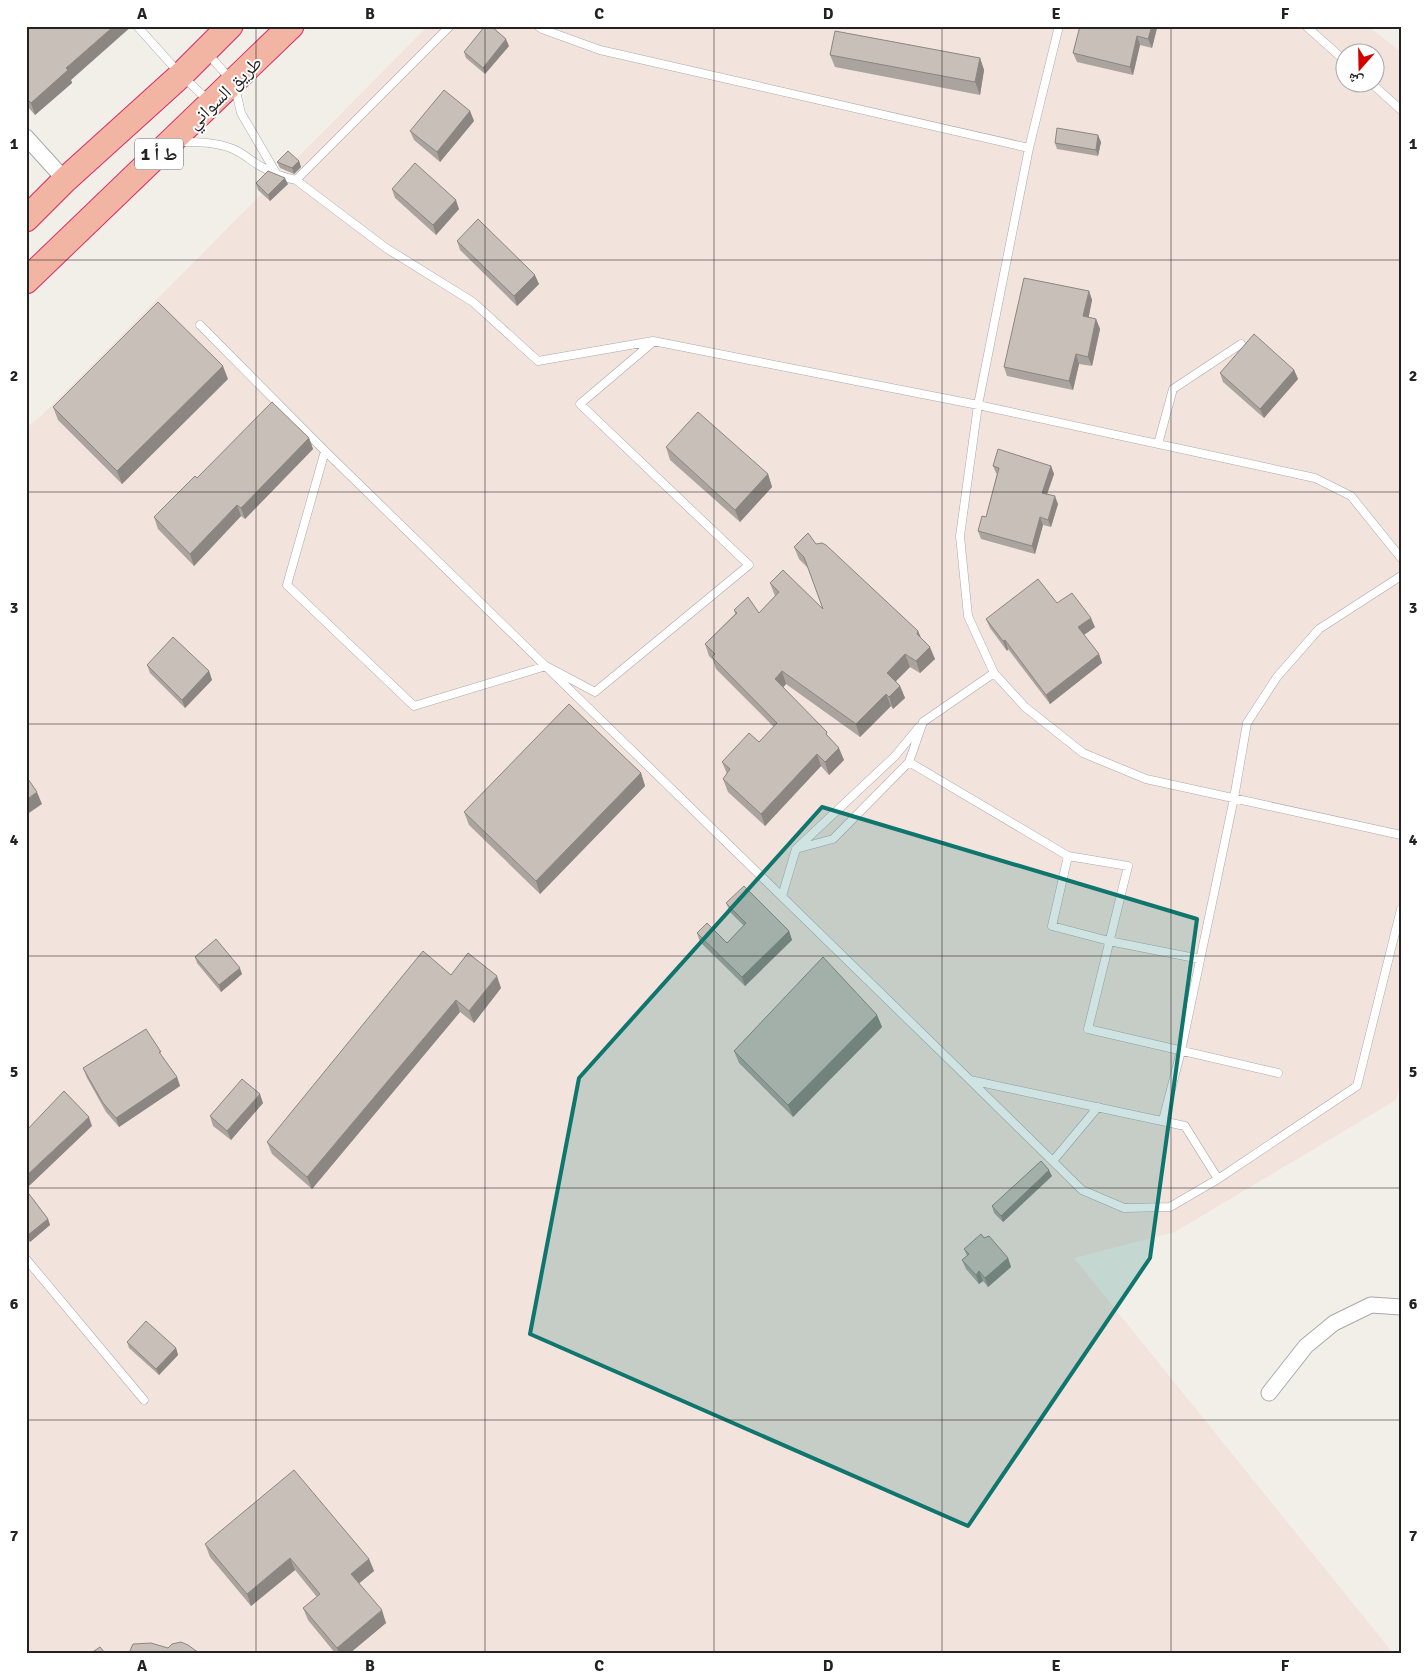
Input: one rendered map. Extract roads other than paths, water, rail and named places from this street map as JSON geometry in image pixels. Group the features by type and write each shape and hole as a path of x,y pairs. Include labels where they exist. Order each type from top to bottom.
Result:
{"highway":[{"name":"ط أ 1","path":"26,219 65,180 181,75 230,26"},
{"name":"طريق السواني","path":"26,281 234,83 291,26"}],"street":[{"path":"26,137 65,180"},
{"path":"1269,1394 1306,1346 1334,1323 1371,1305 1401,1307"}],"lane":[{"path":"137,26 181,75 212,104"},
{"path":"296,180 450,26"},
{"path":"538,26 600,50 1030,148"},
{"path":"1059,26 1030,148 978,405 960,536 968,616 994,673 1025,707 1083,754 1146,779 1401,835"},
{"path":"1306,26 1334,51"},
{"path":"205,51 234,83 241,113 276,173"},
{"path":"1381,92 1401,110"},
{"path":"172,141 218,144 235,150 261,167 283,178 296,180 386,248 473,302 538,361 653,341 978,405 1315,478 1351,496 1401,558"},
{"path":"200,325 325,451 1082,1190 1124,1208 1170,1207 1218,1179 1357,1086 1401,909"},
{"path":"325,451 288,585 414,706 546,666 595,692 749,565 580,404 653,341"},
{"path":"1158,444 1173,389 1241,344"},
{"path":"1163,1120 1181,1051 1234,798 1247,722 1277,676 1319,629 1401,576"},
{"path":"782,896 796,849 895,756 923,722 994,673"},
{"path":"796,849 833,839 909,762 923,722"},
{"path":"909,762 1068,856 1128,866 1088,1029 1278,1072"},
{"path":"1068,856 1052,926 1109,941 1200,959"},
{"path":"970,1080 1185,1126 1218,1179"},
{"path":"1053,1161 1098,1107"},
{"path":"26,1259 144,1400"}]}
